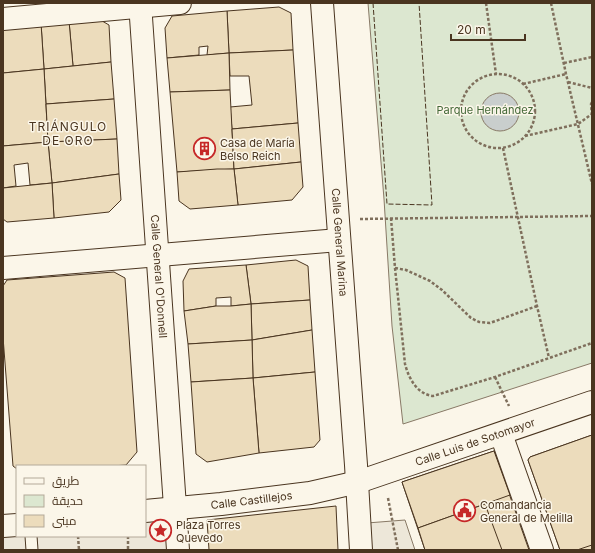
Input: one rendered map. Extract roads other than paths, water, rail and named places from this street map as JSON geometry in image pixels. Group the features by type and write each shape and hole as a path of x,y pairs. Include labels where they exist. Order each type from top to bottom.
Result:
{"street":[{"path":"3,19 140,5 180,3"},
{"name":"Calle General Marina","path":"322,3 358,482 361,550"},
{"name":"Calle General O'Donnell","path":"140,5 178,550"},
{"path":"3,268 157,255 338,230"},
{"name":"Calle Luis de Sotomayor","path":"358,482 592,402"},
{"path":"501,434 542,550"},
{"name":"Calle Castillejos","path":"146,511 310,493 358,482"},
{"path":"3,526 16,524"}],"lane":[{"path":"31,537 32,550"}],"place":[{"name":"Casa de María Belso Reich","path":"204,149"},
{"name":"Comandancia General de Melilla","path":"464,511"},
{"name":"Plaza Torres Quevedo","path":"161,531"}],"district":[{"name":"TRIÁNGULO DE ORO","path":"68,134"}],"park label":[{"name":"Parque Hernández","path":"485,110"}]}
